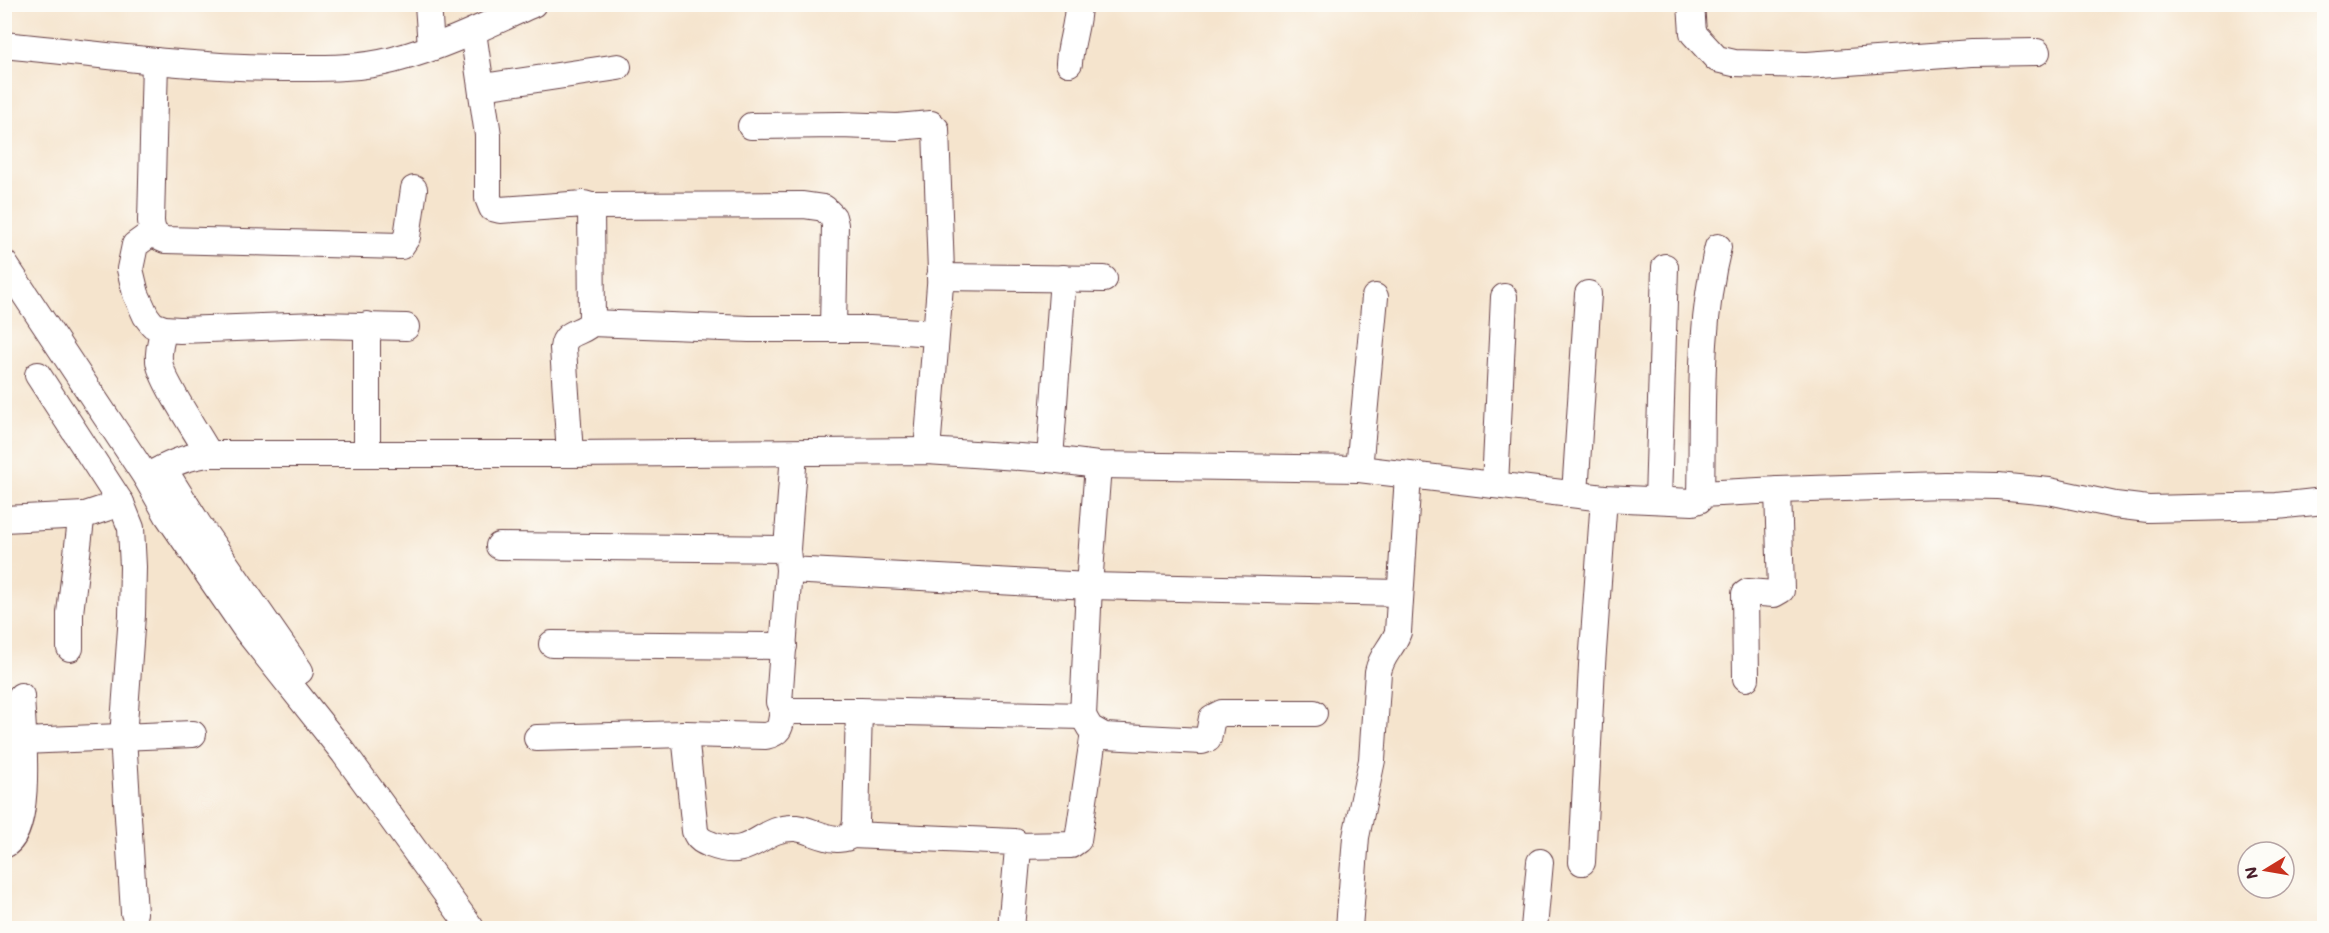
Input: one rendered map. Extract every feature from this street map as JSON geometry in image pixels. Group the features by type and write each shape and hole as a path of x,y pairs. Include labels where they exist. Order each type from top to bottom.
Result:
{"street":[{"path":"428,4 430,47"},
{"path":"4,45 246,68 321,68 385,61 473,32 533,4"},
{"path":"1069,63 1070,46 1078,18 1077,4"},
{"path":"1691,4 1693,33 1718,59 1734,63 1807,65 1972,53 2037,52"},
{"path":"473,32 483,87 489,145 488,198 492,208 500,210 584,204 591,206 803,205 824,208 833,217 835,225 833,328"},
{"path":"155,61 151,221 153,232 158,237 165,240 401,246 407,237 414,189"},
{"path":"483,87 618,67"},
{"path":"751,126 840,124 873,127 930,124 936,129 940,277 934,333 927,451"},
{"path":"591,206 591,323"},
{"path":"153,232 135,245 130,269 136,294 146,316 153,325 164,329 180,330 318,325 406,327"},
{"path":"154,472 197,455 209,454 927,451 1050,459 1098,465 1359,469 1604,498 1693,502 1699,500 1701,494 1705,324 1709,288 1718,247"},
{"path":"4,263 154,472 168,516 247,631 344,753 471,928"},
{"path":"1658,500 1665,267"},
{"path":"940,277 1104,279"},
{"path":"1050,459 1063,278"},
{"path":"1575,494 1588,294"},
{"path":"1359,469 1375,297"},
{"path":"1495,485 1504,297"},
{"path":"570,454 564,340 591,323 749,329 833,328 934,333"},
{"path":"367,454 368,325"},
{"path":"164,329 159,347 159,363 164,378 209,454"},
{"path":"38,375 121,503 131,528 133,567 130,656 123,737 134,913"},
{"path":"537,738 685,734 766,736 775,734 779,729 783,711 779,702 794,453"},
{"path":"1017,846 1071,845 1078,840 1088,724 1089,586 1098,465"},
{"path":"1349,928 1356,837 1372,760 1380,659 1392,646 1398,632 1408,475"},
{"path":"1701,494 1778,490 1998,486 2049,491 2115,505 2148,509 2277,506 2325,501"},
{"path":"1746,678 1745,594 1748,592 1774,594 1781,590 1778,490"},
{"path":"1582,862 1592,665 1604,498"},
{"path":"4,519 85,515 121,503"},
{"path":"70,648 70,613 78,529 85,515"},
{"path":"499,546 788,560 1089,586 1400,593"},
{"path":"552,644 784,646"},
{"path":"4,845 15,837 19,824 24,780 21,696"},
{"path":"783,711 859,711 1088,724 1113,737 1202,741 1208,739 1212,717 1222,713 1314,713"},
{"path":"852,835 856,822 859,711"},
{"path":"23,741 193,734"},
{"path":"685,734 695,831 698,838 704,842 726,850 737,851 765,836 797,828 831,838 844,838 852,835 1013,841 1017,846 1011,928"},
{"path":"1534,928 1540,862"}]}
